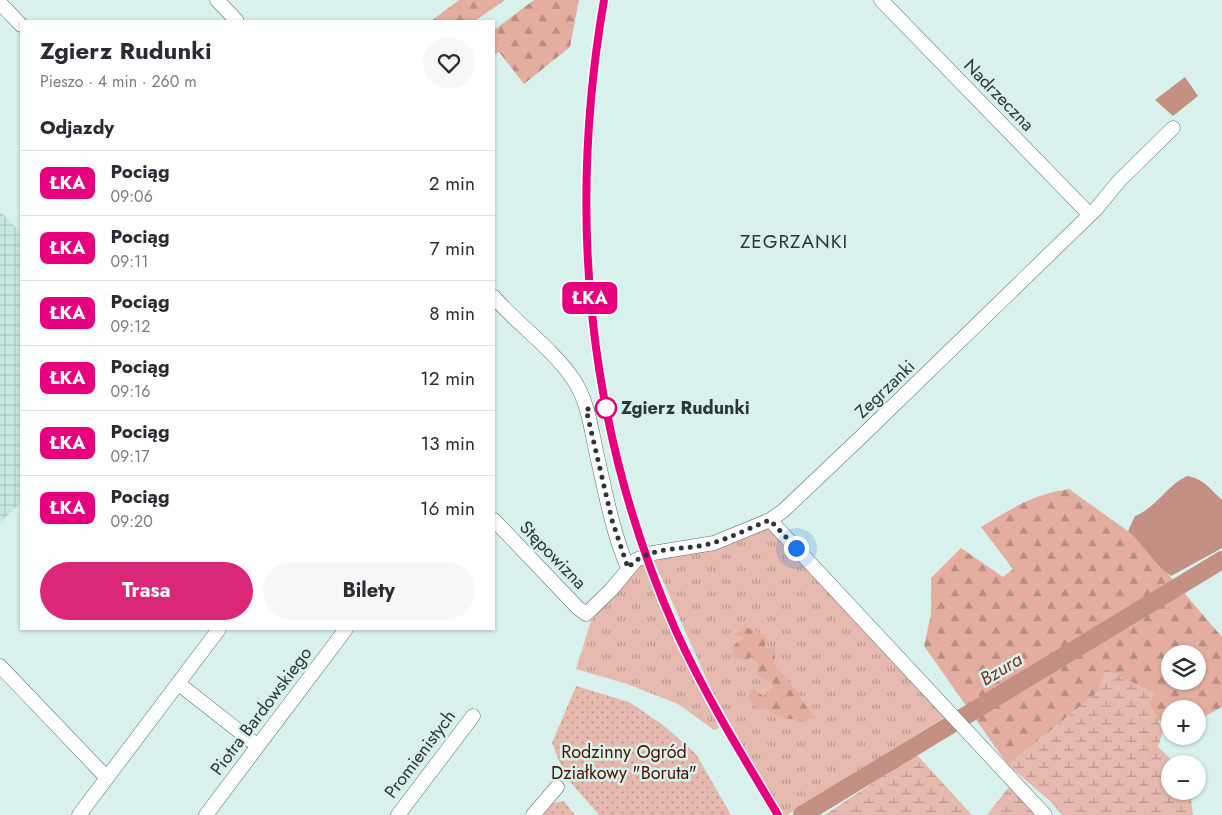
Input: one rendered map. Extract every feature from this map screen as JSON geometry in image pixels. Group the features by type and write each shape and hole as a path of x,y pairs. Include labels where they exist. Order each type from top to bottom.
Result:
{"street":[{"path":"216,0 236,20"},
{"name":"Nadrzeczna","path":"881,0 1090,215"},
{"path":"0,3 20,24"},
{"name":"Zegrzanki","path":"586,614 612,590 636,560 647,555 714,543 770,520 789,506 1090,215 1124,176 1173,128"},
{"path":"495,298 508,314 549,351 573,378 580,391 589,421 614,528 628,568"},
{"path":"770,520 1045,815"},
{"name":"Stępowizna","path":"495,521 578,608 586,614"},
{"path":"79,815 218,630"},
{"name":"Piotra Bardowskiego","path":"210,813 345,630"},
{"path":"0,666 104,782"},
{"path":"0,680 104,782"},
{"path":"179,684 258,746"},
{"name":"Promienistych","path":"398,815 473,716"},
{"path":"533,815 557,787"}],"shaded area":[{"path":"1185,77 1198,96 1173,116 1155,100"},
{"path":"0,211 20,232 20,503 0,523"},
{"path":"1187,476 1198,479 1222,500 1222,548 1171,576 1159,566 1128,531 1135,516 1149,508 1173,485"}],"green space":[{"path":"459,0 505,0 476,20 432,20"},
{"path":"534,0 579,0 570,47 524,84 499,52 495,54 495,29"},
{"path":"1069,489 1136,537 1222,637 1222,707 1206,716 1206,700 1161,700 1161,722 1098,692 1008,765 924,646 931,614 931,578 961,548 1003,577 1013,569 981,527 1023,503 1044,495"},
{"path":"769,528 948,715 787,815 782,815 711,689 654,561"},
{"path":"644,562 673,633 719,728 714,730 678,704 627,684 576,669 591,621 631,569"},
{"path":"746,627 766,635 765,650 775,646 775,668 786,677 815,719 784,718 768,709 760,710 749,700 750,690 755,689 763,696 772,692 772,683 757,675 758,664 753,656 745,661 732,656 734,645 744,638 734,635"},
{"path":"1105,669 1155,693 1150,703 1161,727 1161,737 1158,747 1166,755 1161,755 1161,800 1191,800 1193,815 1062,815 1050,801 1008,765 1098,692"},
{"name":"Rodzinny Ogród Działkowy \"Boruta\"","path":"576,686 629,702 663,725 696,754 731,815 599,815 565,776 552,743"},
{"path":"916,754 972,815 825,815"},
{"path":"1009,787 1035,815 987,815"},
{"name":"Rodzinny Ogród Działkowy \"Boruta\"","path":"564,801 575,815 540,815 549,804"}],"waterway":[{"name":"Bzura","path":"802,815 1222,560"}],"railway":[{"path":"604,0 593,80 587,160 587,241 593,321 605,400 622,478 646,555 676,631 712,702 778,815"}],"train":[{"name":"ŁKA","path":"604,0 598,29 588,114 586,232 592,324 610,430 632,510 658,586 676,630 713,704 778,815"}],"place":[{"name":"Zgierz Rudunki","path":"606,408"}],"district":[{"name":"ZEGRZANKI","path":"794,241"}],"route":[{"path":"606,408 586,409 612,520 628,568 636,560 647,555 714,543 770,520 796,548"}]}
